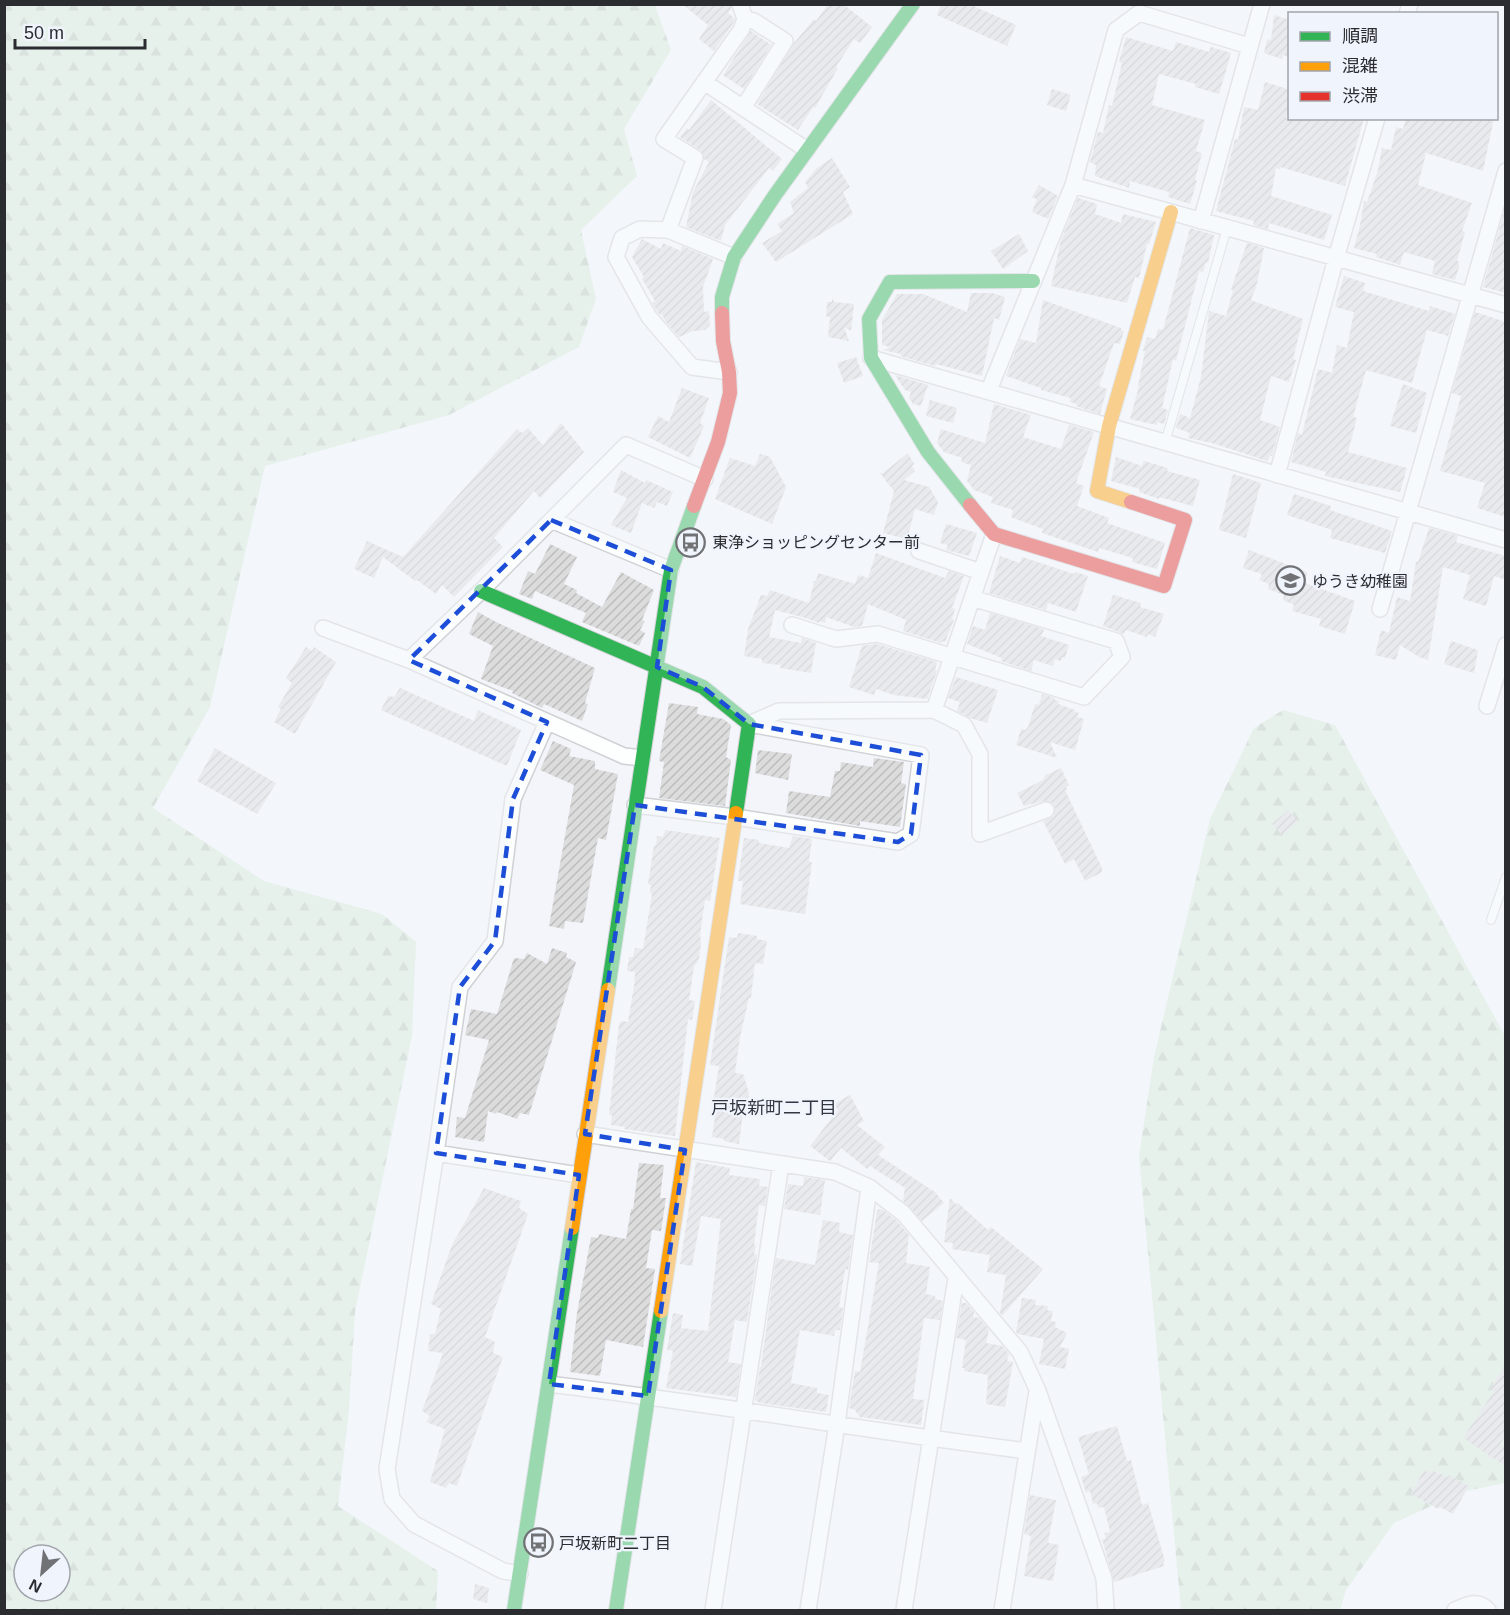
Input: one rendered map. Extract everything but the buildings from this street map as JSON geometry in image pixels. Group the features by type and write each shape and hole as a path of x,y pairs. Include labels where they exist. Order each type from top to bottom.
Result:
{"street":[{"path":"514,1611 671,570 718,442 730,393 729,372 723,341 722,297 734,257 807,150 912,4"},
{"path":"1201,221 1262,4"},
{"path":"742,12 784,41 743,108"},
{"path":"668,230 695,158 664,139 741,30 742,12"},
{"path":"989,390 1073,185 1116,30 1139,14 1250,46"},
{"path":"704,82 807,150"},
{"path":"1277,475 1376,120"},
{"path":"1380,609 1506,171"},
{"path":"1073,185 1506,305"},
{"path":"1033,280 890,282 869,319 871,357 928,452 994,534 1164,586 1185,520 1096,491 1109,426 1171,212"},
{"path":"729,372 692,367 649,317 616,257 622,238 640,229 668,230 734,257"},
{"path":"871,357 1506,540"},
{"path":"409,660 626,445 705,479"},
{"path":"551,520 671,570"},
{"path":"934,710 994,534"},
{"path":"919,551 981,572"},
{"path":"481,591 703,687 749,724 921,755 911,834 898,842 735,817 635,805"},
{"path":"792,625 836,639 878,634 1084,698 1122,657 1116,641 972,598"},
{"path":"323,628 409,660 624,756 642,758"},
{"path":"1487,706 1506,645"},
{"path":"749,724 779,711 934,710 964,725 980,754 980,834 1046,810"},
{"path":"519,1575 503,1571 414,1524 392,1499 387,1469 460,987 495,941 513,800 547,722"},
{"path":"616,1611 749,724"},
{"path":"585,1134 835,1172 869,1187 904,1214 1020,1352 1038,1391 1104,1578 1106,1611"},
{"path":"436,1153 579,1175"},
{"path":"713,1611 781,1164"},
{"path":"808,1611 837,1424 869,1187"},
{"path":"904,1611 956,1278"},
{"path":"549,1384 648,1396 1027,1451"},
{"path":"1002,1611 1038,1391"},
{"path":"1455,1611 1471,1603 1483,1605 1488,1611"}],"lane":[{"path":"1165,442 1227,228"},
{"path":"1491,920 1506,877"}],"highlighted area":[{"path":"551,520 671,570 657,667 703,687 749,724 921,755 911,834 898,842 635,805 585,1134 685,1150 648,1396 549,1384 579,1175 436,1153 460,987 495,941 513,799 547,722 409,660"}],"green space":[{"path":"5,4 655,5 671,50 624,129 637,176 581,230 596,299 579,347 449,415 265,466 210,707 153,808 264,881 382,914 416,942 412,1036 355,1312 349,1410 338,1506 438,1571 436,1610 5,1610"},
{"path":"1283,710 1335,725 1505,1036 1505,1483 1462,1492 1394,1523 1346,1590 1340,1610 1181,1610 1139,1156 1154,1057 1210,819 1254,728"}],"traffic: fast":[{"path":"722,313 722,297 734,257 775,195 913,4"},
{"path":"970,505 928,452 871,358 869,319 890,282 1033,281"},
{"path":"608,990 671,570 694,506"},
{"path":"481,591 703,687 749,724 736,813"},
{"path":"514,1610 572,1228"},
{"path":"616,1610 661,1311"}],"traffic: slow":[{"path":"1131,502 1097,491 1109,426 1171,212"},
{"path":"661,1311 736,813"},
{"path":"572,1228 608,990"}],"traffic: jam":[{"path":"694,506 718,442 730,393 722,313"},
{"path":"970,505 994,534 1164,586 1185,520 1131,502"}],"place":[{"name":"東浄ショッピングセンター前","path":"691,542"},
{"name":"ゆうき幼稚園","path":"1291,581"},
{"name":"戸坂新町二丁目","path":"538,1543"}],"district":[{"name":"戸坂新町二丁目","path":"774,1108"}]}
